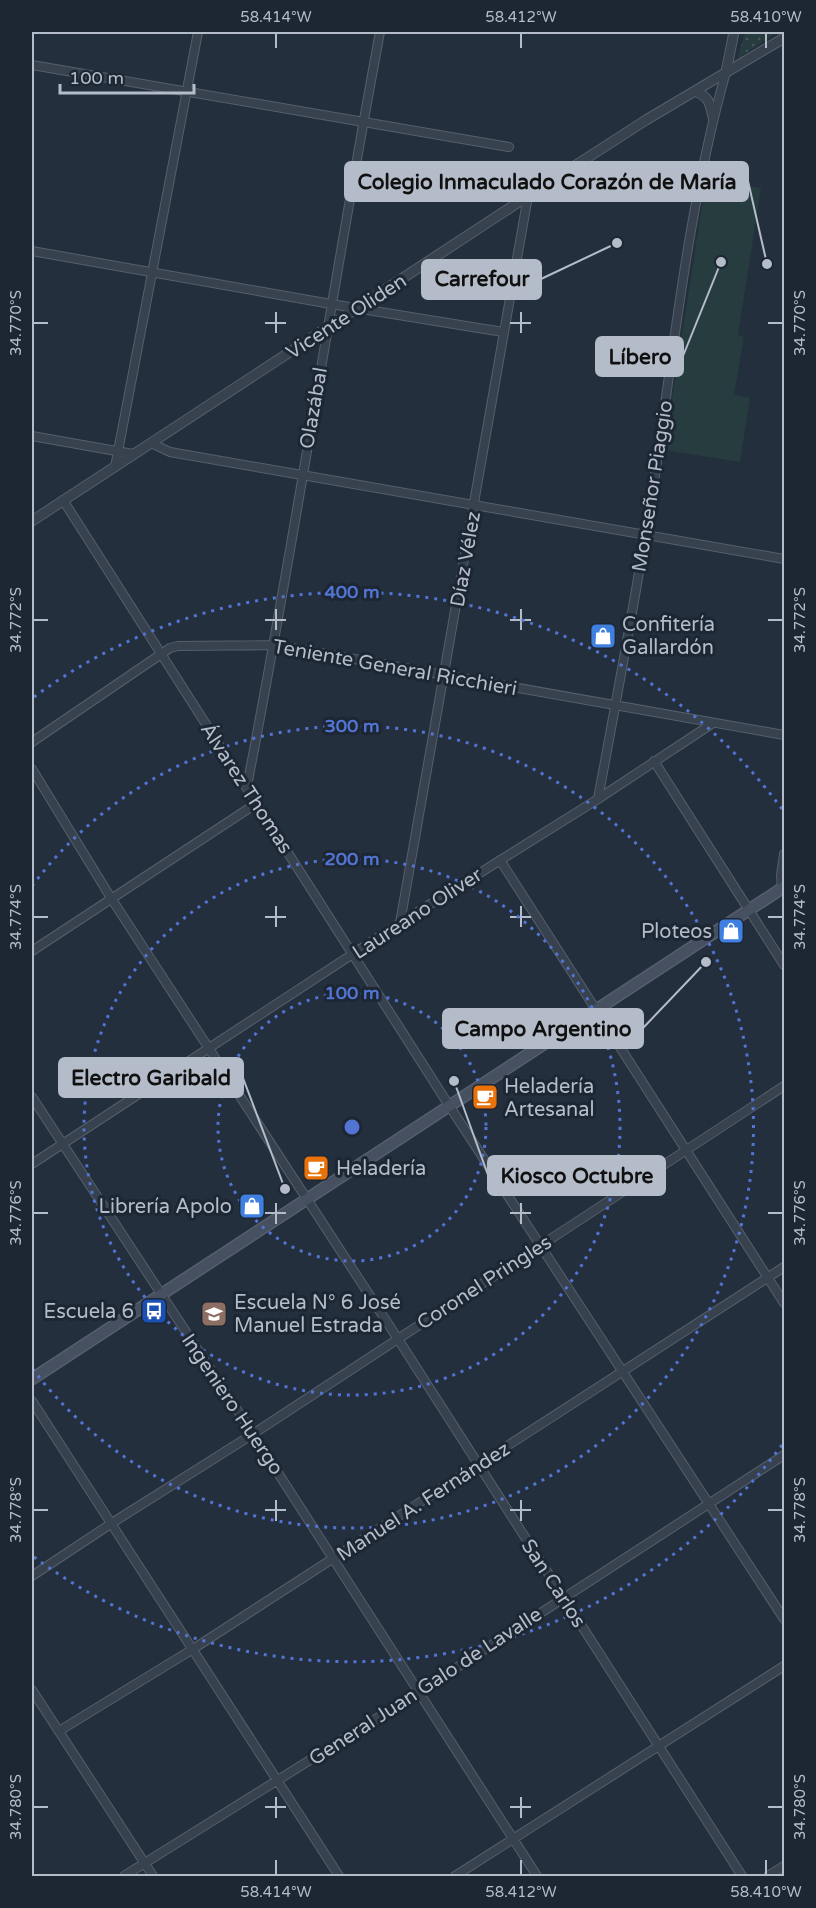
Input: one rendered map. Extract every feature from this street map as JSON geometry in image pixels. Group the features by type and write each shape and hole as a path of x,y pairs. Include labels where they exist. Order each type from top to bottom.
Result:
{"main road":[{"path":"32,1379 783,888"}],"street":[{"path":"115,467 198,32"},
{"name":"Olazábal","path":"247,786 275,645 331,304 381,32"},
{"name":"Monseñor Piaggio","path":"598,799 646,535 677,324 713,117 726,72 734,32"},
{"name":"Vicente Oliden","path":"32,521 528,196 784,38"},
{"path":"32,65 509,147"},
{"path":"695,91 705,95 710,101 713,117"},
{"name":"Díaz Vélez","path":"400,923 528,196"},
{"path":"32,251 358,309 503,332"},
{"path":"32,436 133,454"},
{"path":"151,443 170,452 784,559"},
{"name":"Álvarez Thomas","path":"63,500 450,1107 784,1619"},
{"name":"Teniente General Ricchieri","path":"32,742 161,654 178,646 275,645 784,735"},
{"name":"Laureano Oliver","path":"32,1164 400,923 598,799 713,723"},
{"path":"654,761 784,965"},
{"name":"San Carlos","path":"32,769 111,898 398,1339 742,1876"},
{"path":"32,951 257,803"},
{"path":"783,888 781,875 784,854"},
{"path":"500,860 784,1303"},
{"name":"Coronel Pringles","path":"32,1576 784,1086"},
{"name":"Ingeniero Huergo","path":"32,1096 334,1558 537,1876"},
{"name":"Manuel A. Fernández","path":"59,1731 193,1649 784,1267"},
{"path":"32,1401 339,1876"},
{"name":"General Juan Galo de Lavalle","path":"124,1876 419,1692 784,1455"},
{"path":"455,1876 784,1666"},
{"path":"32,1690 153,1876"},
{"path":"768,1876 784,1866"}],"green space":[{"path":"745,32 777,32 738,58"},
{"path":"706,180 761,188 738,335 744,337 734,395 750,398 740,462 664,450"}],"place":[{"name":"Carrefour","path":"617,243"},
{"name":"Líbero","path":"721,262"},
{"name":"Colegio Inmaculado Corazón de María","path":"767,264"},
{"name":"Confitería Gallardón","path":"603,636"},
{"name":"Ploteos","path":"731,931"},
{"name":"Campo Argentino","path":"706,962"},
{"name":"Kiosco Octubre","path":"454,1081"},
{"name":"Heladería Artesanal","path":"485,1097"},
{"name":"Heladería","path":"316,1168"},
{"name":"Electro Garibald","path":"285,1189"},
{"name":"Librería Apolo","path":"252,1206"},
{"name":"Escuela 6","path":"154,1311"},
{"name":"Escuela N° 6 José Manuel Estrada","path":"214,1314"}]}
